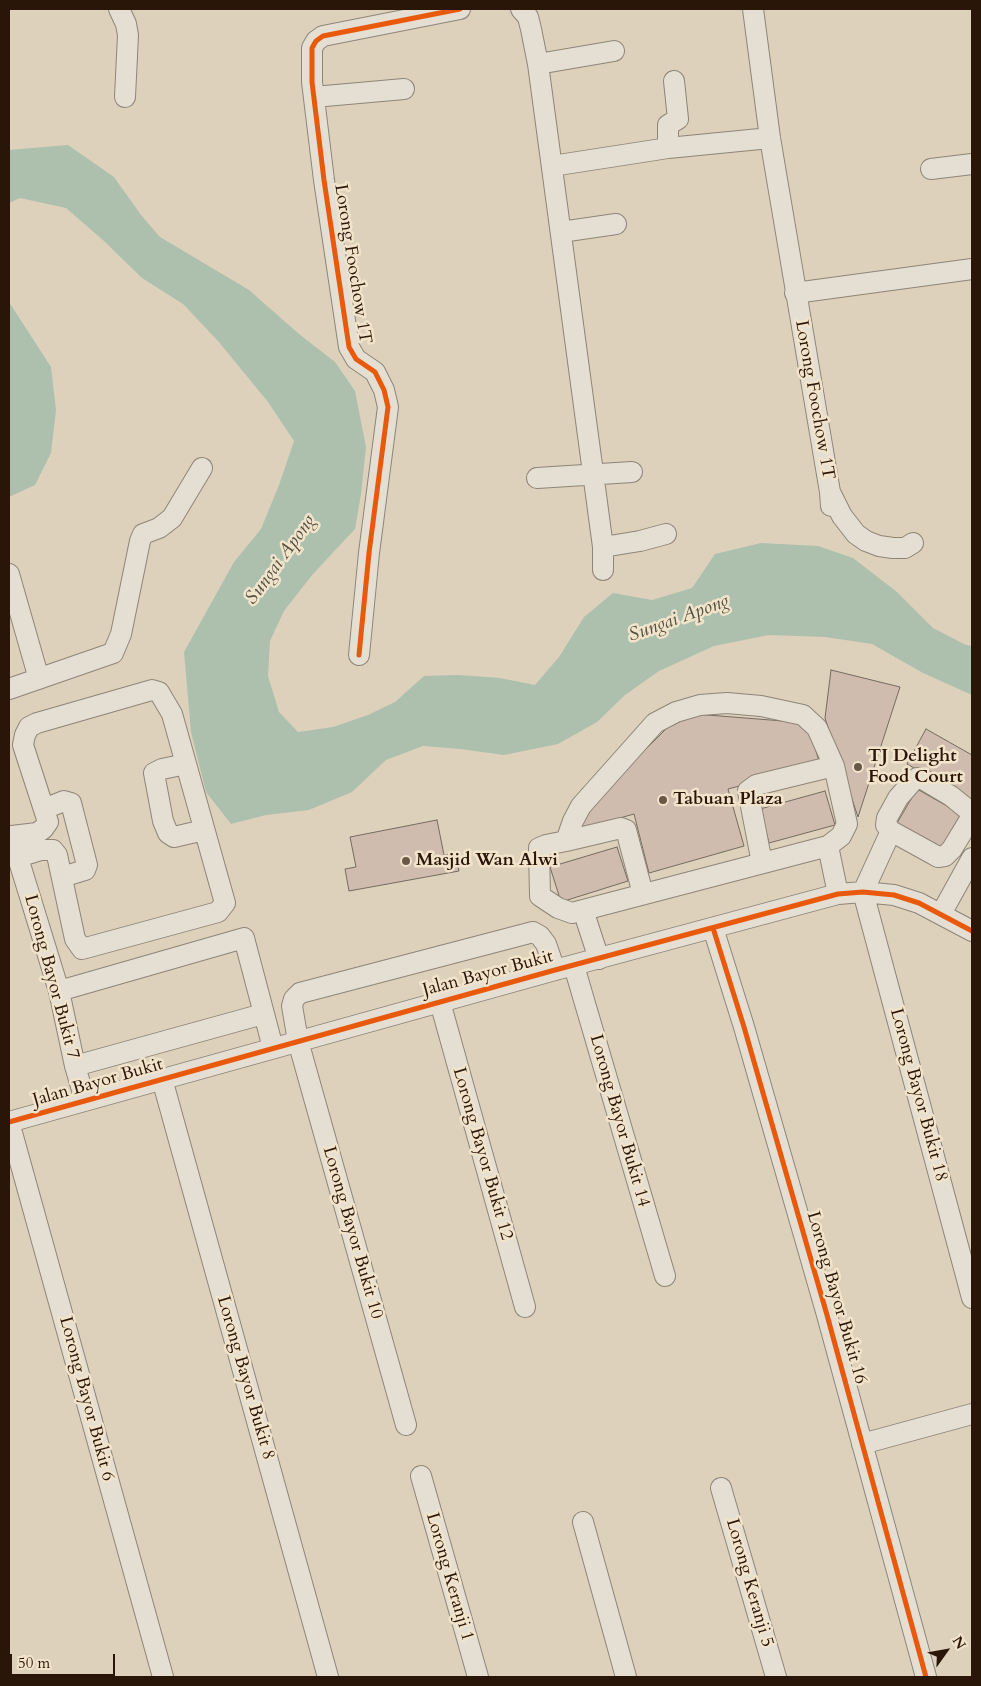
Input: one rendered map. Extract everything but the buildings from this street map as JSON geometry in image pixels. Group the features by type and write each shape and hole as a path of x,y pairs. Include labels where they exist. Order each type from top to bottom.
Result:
{"street":[{"path":"119,9 126,24 128,35 125,97"},
{"name":"Lorong Foochow 1T","path":"359,655 369,553 388,407 384,390 375,372 356,359 349,347 324,180 314,97 312,48 316,41 324,36 407,14 460,9"},
{"path":"522,9 528,17 538,64 603,547 603,570"},
{"name":"Lorong Foochow 1T","path":"753,9 770,138 830,499 856,534 866,541 879,546 893,548 905,548 913,543"},
{"path":"538,64 614,51"},
{"path":"668,148 668,126 678,119 674,81"},
{"path":"314,97 404,89"},
{"path":"552,166 668,148 770,138"},
{"path":"931,169 972,164"},
{"path":"561,232 616,224"},
{"path":"796,293 972,269"},
{"path":"9,689 113,653 121,634 140,541 144,534 159,528 172,518 202,468"},
{"path":"537,478 632,472"},
{"path":"603,547 640,541 666,534"},
{"path":"9,574 39,679"},
{"path":"152,690 159,692 172,714 224,904 218,912 82,949 75,938 57,855 46,816 23,745 29,727 37,723 152,690"},
{"path":"566,841 581,806 655,723 676,712 700,705 727,703 761,706 803,715 818,728 834,766 846,824 841,836 828,846 572,913 558,908 540,896 539,848 620,828 626,830 642,894"},
{"path":"186,764 162,768 154,773 163,821 168,833 174,837 204,830"},
{"path":"762,863 748,791 756,785 834,766"},
{"path":"917,778 924,780 951,796 972,814 952,849 944,856 938,857 891,831 886,825 887,818 898,798 917,778"},
{"path":"10,831 38,833 43,829 46,816 64,801 71,803 87,865 85,870 62,877"},
{"name":"Lorong Bayor Bukit 7","path":"10,831 59,991 75,1066 85,1100"},
{"path":"863,892 891,831"},
{"path":"828,846 838,894"},
{"path":"18,857 41,850 52,850 57,855"},
{"path":"942,914 972,858"},
{"name":"Jalan Bayor Bukit","path":"9,1122 838,894 863,892 894,895 919,903 972,931"},
{"name":"Lorong Bayor Bukit 18","path":"863,892 972,1298"},
{"path":"584,910 599,959"},
{"name":"Lorong Bayor Bukit 16","path":"713,928 744,1027 827,1315 926,1677"},
{"name":"Lorong Bayor Bukit 14","path":"298,1041 292,1006 294,999 300,993 532,932 540,936 564,968 664,1276"},
{"path":"59,991 244,938 273,1048"},
{"name":"Lorong Bayor Bukit 12","path":"440,1002 525,1307"},
{"path":"75,1066 263,1014"},
{"name":"Lorong Bayor Bukit 10","path":"298,1041 406,1425"},
{"name":"Lorong Bayor Bukit 8","path":"162,1079 328,1677"},
{"name":"Lorong Bayor Bukit 6","path":"9,1122 163,1677"},
{"path":"862,1444 972,1414"},
{"name":"Lorong Keranji 1","path":"420,1476 478,1677"},
{"name":"Lorong Keranji 5","path":"721,1488 776,1677"},
{"path":"583,1522 626,1677"}],"water":[{"name":"Sungai Apong","path":"68,145 114,177 141,215 160,237 249,290 299,334 335,362 355,391 366,447 355,529 313,574 284,611 270,641 268,676 279,712 298,732 333,727 368,715 395,702 424,676 459,675 500,678 535,685 559,657 584,617 613,593 652,600 692,588 715,554 761,543 818,546 853,558 897,592 933,628 966,645 972,646 972,695 923,673 872,644 825,637 769,635 714,646 659,671 625,695 597,722 558,744 504,755 423,746 386,760 352,792 309,810 266,815 231,824 206,792 191,732 184,652 234,562 261,529 294,441 268,402 218,341 183,304 142,278 66,208 20,198 9,203 9,150"},
{"path":"9,302 51,367 56,410 51,453 35,485 9,497"}],"cycle path":[{"path":"359,655 369,553 388,407 384,390 375,372 356,359 349,347 324,180 312,82 312,48 316,41 323,36 460,9"},
{"path":"9,1122 555,970 838,894 863,892 894,895 919,903 972,931"},
{"path":"713,928 744,1027 827,1315 926,1677"}],"place":[{"name":"TJ Delight Food Court","path":"858,767"},
{"name":"Tabuan Plaza","path":"663,800"},
{"name":"Masjid Wan Alwi","path":"406,861"}]}
